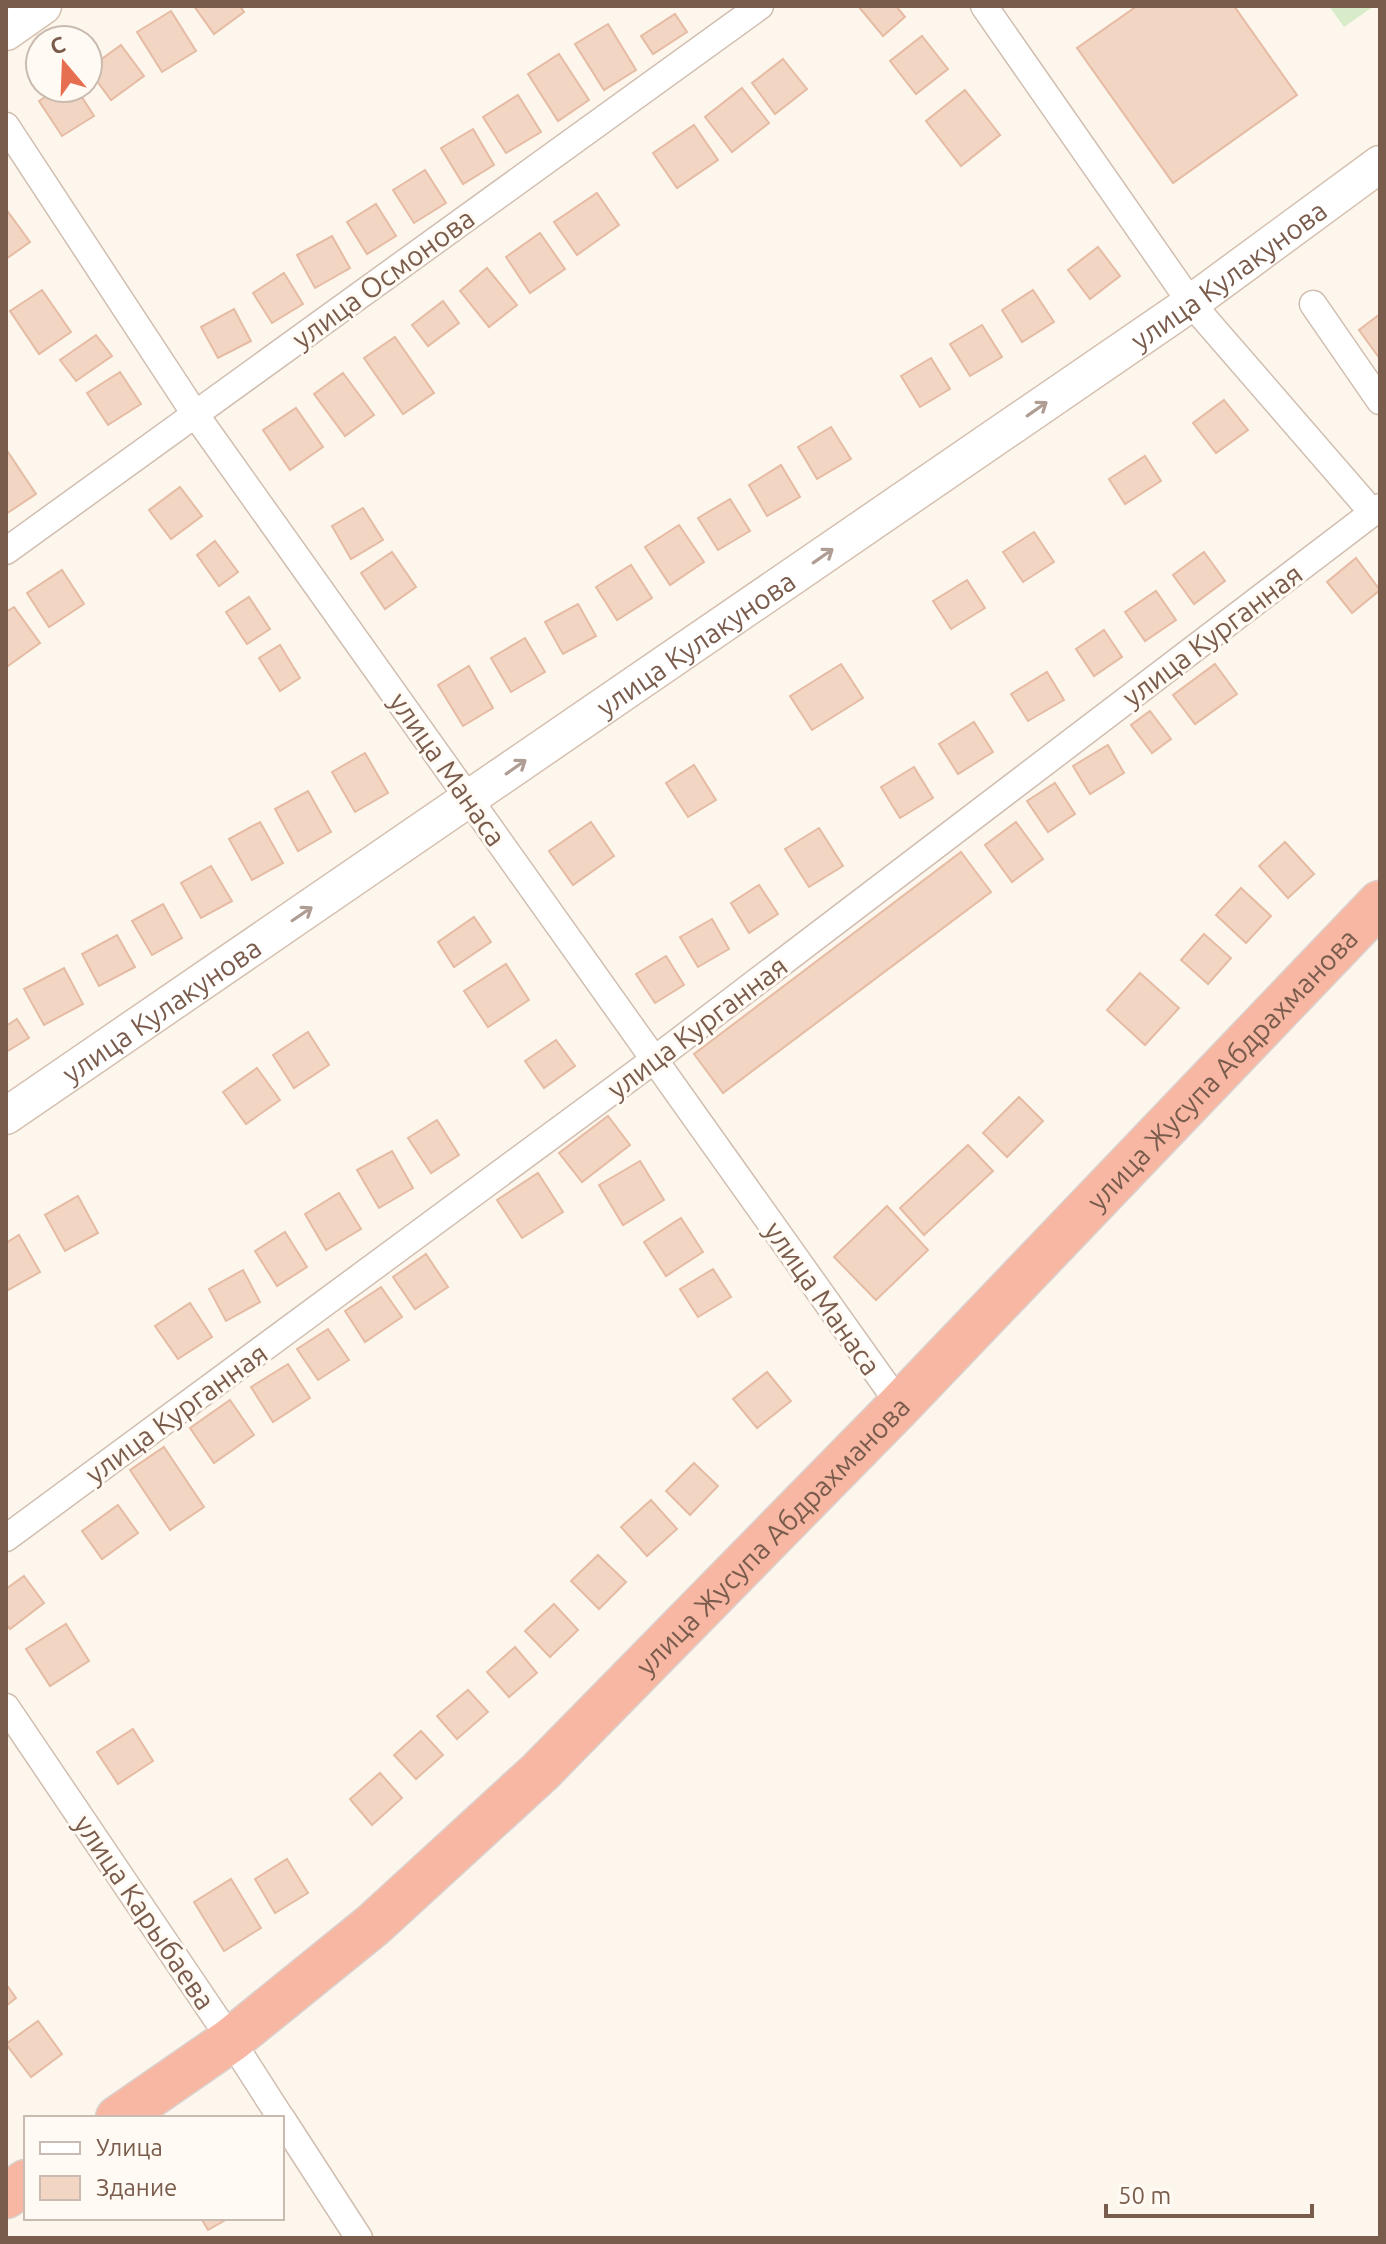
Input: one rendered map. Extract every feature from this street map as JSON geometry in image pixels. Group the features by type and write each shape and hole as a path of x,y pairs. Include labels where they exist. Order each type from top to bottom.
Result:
{"highway":[{"name":"улица Жусупа Абдрахманова","path":"121,2116 231,2040 373,1925 540,1772 900,1405 1380,903"},
{"path":"6,2196 24,2183"}],"street":[{"path":"6,32 43,6"},
{"name":"улица Осмонова","path":"6,551 760,6"},
{"path":"984,6 1191,303 1376,510"},
{"name":"улица Манаса","path":"6,126 195,414 900,1405"},
{"name":"улица Кулакунова","path":"6,1116 1191,303 1380,164"},
{"path":"1313,304 1380,401"},
{"name":"улица Курганная","path":"6,1538 654,1060 1376,510"},
{"name":"улица Карыбаева","path":"6,1707 281,2116"},
{"name":"улица Карыбаева","path":"284,2121 359,2238"}],"green space":[{"path":"1329,6 1374,6 1344,27"}],"building":[{"path":"194,6 240,6 244,12 214,34"},
{"path":"858,6 896,6 905,17 883,36"},
{"path":"1137,6 1234,6 1297,95 1173,183 1077,48"},
{"path":"171,11 196,51 162,72 137,32"},
{"path":"675,14 687,32 653,54 641,36"},
{"path":"608,24 636,70 604,90 575,44"},
{"path":"922,36 948,69 916,94 890,61"},
{"path":"121,45 144,76 111,100 104,91 104,57"},
{"path":"559,54 589,100 558,121 528,74"},
{"path":"783,59 807,89 775,114 752,83"},
{"path":"742,88 769,123 732,152 705,117"},
{"path":"965,90 1000,135 961,166 926,121"},
{"path":"518,95 541,132 506,153 483,117"},
{"path":"41,104 86,104 94,116 62,136"},
{"path":"694,125 718,160 677,188 653,153"},
{"path":"473,129 494,165 463,184 441,148"},
{"path":"425,170 446,203 414,223 393,190"},
{"path":"597,193 619,225 577,255 554,222"},
{"path":"376,204 396,236 367,254 347,222"},
{"path":"6,209 30,242 6,259"},
{"path":"540,233 565,269 530,293 506,257"},
{"path":"332,236 350,268 315,288 297,255"},
{"path":"1098,247 1120,276 1090,299 1068,270"},
{"path":"487,268 517,305 489,327 460,291"},
{"path":"284,273 303,304 272,323 253,293"},
{"path":"42,290 71,332 39,354 10,311"},
{"path":"1033,290 1054,322 1022,342 1002,310"},
{"path":"443,301 459,323 428,346 412,325"},
{"path":"234,309 251,341 218,358 201,327"},
{"path":"1380,314 1380,359 1359,330"},
{"path":"982,325 1002,357 970,376 950,344"},
{"path":"96,335 112,356 76,381 60,360"},
{"path":"395,337 434,393 403,414 364,358"},
{"path":"931,358 950,389 920,407 901,376"},
{"path":"120,372 141,404 108,425 87,393"},
{"path":"343,373 374,415 345,436 314,394"},
{"path":"1224,400 1248,430 1216,453 1193,423"},
{"path":"296,408 323,447 290,470 263,430"},
{"path":"831,427 851,459 817,479 798,447"},
{"path":"6,449 36,494 6,514"},
{"path":"1145,456 1161,481 1125,504 1109,479"},
{"path":"781,465 800,497 767,516 749,485"},
{"path":"180,487 202,516 171,539 149,510"},
{"path":"730,499 750,531 718,550 698,518"},
{"path":"363,508 383,540 351,559 332,526"},
{"path":"679,525 704,562 670,585 645,547"},
{"path":"1034,532 1054,562 1023,582 1003,552"},
{"path":"215,541 238,572 219,586 197,555"},
{"path":"392,552 416,587 385,609 361,573"},
{"path":"1204,552 1225,581 1194,604 1173,575"},
{"path":"1356,558 1380,590 1352,613 1327,582"},
{"path":"631,565 652,598 617,620 596,587"},
{"path":"62,570 84,604 49,627 27,593"},
{"path":"967,580 985,608 951,629 933,601"},
{"path":"1156,591 1176,620 1145,641 1125,612"},
{"path":"249,597 270,629 247,644 226,612"},
{"path":"578,604 596,636 563,654 545,622"},
{"path":"14,607 40,643 8,666 6,612"},
{"path":"1104,630 1122,657 1094,676 1076,649"},
{"path":"525,638 545,672 511,692 491,658"},
{"path":"280,645 300,678 280,691 259,658"},
{"path":"841,664 863,698 812,730 790,696"},
{"path":"1215,664 1237,694 1195,724 1173,695"},
{"path":"469,666 493,708 463,726 438,685"},
{"path":"1047,672 1064,700 1028,721 1011,694"},
{"path":"1150,711 1171,739 1152,753 1131,725"},
{"path":"974,722 993,752 958,774 939,744"},
{"path":"1108,745 1124,773 1090,794 1073,766"},
{"path":"365,753 388,793 355,812 332,772"},
{"path":"694,765 716,800 688,817 666,783"},
{"path":"914,767 933,798 900,818 881,787"},
{"path":"1055,783 1075,814 1048,832 1027,801"},
{"path":"308,791 331,832 298,851 275,809"},
{"path":"260,822 283,863 252,880 229,839"},
{"path":"591,822 614,856 573,885 549,851"},
{"path":"1016,822 1043,859 1012,882 985,845"},
{"path":"819,828 843,866 809,887 785,849"},
{"path":"1285,842 1314,874 1288,898 1259,866"},
{"path":"961,852 991,892 723,1093 694,1054"},
{"path":"211,866 232,901 201,918 181,883"},
{"path":"759,885 778,914 749,933 731,903"},
{"path":"1241,888 1271,916 1246,943 1216,915"},
{"path":"163,904 182,938 152,955 132,921"},
{"path":"474,917 491,942 454,967 438,942"},
{"path":"712,919 729,949 698,967 680,937"},
{"path":"1204,934 1231,958 1208,984 1181,960"},
{"path":"117,935 135,967 99,986 82,954"},
{"path":"666,956 684,985 655,1003 636,974"},
{"path":"506,964 529,1000 488,1027 464,991"},
{"path":"64,968 83,1004 44,1025 24,989"},
{"path":"1140,973 1179,1008 1145,1045 1107,1010"},
{"path":"17,1019 29,1038 6,1052 6,1026"},
{"path":"308,1032 329,1065 294,1088 273,1055"},
{"path":"556,1040 575,1066 544,1088 525,1061"},
{"path":"257,1068 280,1100 246,1124 223,1092"},
{"path":"1019,1097 1043,1121 1007,1157 983,1133"},
{"path":"608,1116 630,1145 582,1182 559,1153"},
{"path":"437,1120 459,1155 431,1173 408,1138"},
{"path":"968,1145 993,1171 924,1235 900,1208"},
{"path":"392,1151 413,1188 379,1208 357,1170"},
{"path":"640,1161 664,1200 623,1225 599,1185"},
{"path":"538,1173 563,1212 522,1238 497,1200"},
{"path":"339,1193 361,1229 326,1250 305,1214"},
{"path":"78,1196 98,1233 65,1251 45,1215"},
{"path":"887,1206 928,1250 876,1300 834,1257"},
{"path":"681,1218 703,1252 666,1276 644,1242"},
{"path":"285,1232 307,1267 277,1286 255,1251"},
{"path":"19,1235 40,1272 8,1290 6,1243"},
{"path":"426,1254 448,1287 415,1309 393,1277"},
{"path":"713,1269 731,1297 698,1317 680,1289"},
{"path":"243,1270 260,1302 226,1321 209,1289"},
{"path":"381,1287 402,1317 365,1342 345,1311"},
{"path":"190,1303 212,1337 178,1359 155,1326"},
{"path":"328,1329 349,1360 318,1380 297,1349"},
{"path":"288,1364 310,1398 273,1422 251,1387"},
{"path":"767,1372 791,1401 757,1428 733,1399"},
{"path":"230,1400 254,1435 214,1463 190,1428"},
{"path":"164,1447 204,1507 170,1530 130,1470"},
{"path":"694,1463 718,1486 690,1515 666,1491"},
{"path":"651,1500 677,1529 647,1556 621,1527"},
{"path":"118,1505 138,1533 102,1559 82,1531"},
{"path":"598,1555 626,1582 599,1609 571,1581"},
{"path":"24,1576 44,1603 10,1629 6,1624 6,1589"},
{"path":"554,1604 578,1630 550,1657 525,1631"},
{"path":"66,1624 89,1661 50,1686 26,1649"},
{"path":"515,1647 537,1673 509,1697 487,1672"},
{"path":"468,1690 488,1712 457,1739 437,1716"},
{"path":"133,1729 153,1761 118,1784 97,1752"},
{"path":"421,1731 443,1755 416,1779 394,1755"},
{"path":"380,1773 402,1798 372,1825 350,1799"},
{"path":"287,1859 308,1893 275,1913 255,1879"},
{"path":"231,1879 261,1928 224,1951 194,1902"},
{"path":"6,1984 16,1998 6,2006"},
{"path":"38,2021 62,2054 31,2077 6,2044"},
{"path":"202,2220 226,2220 208,2230"}]}
